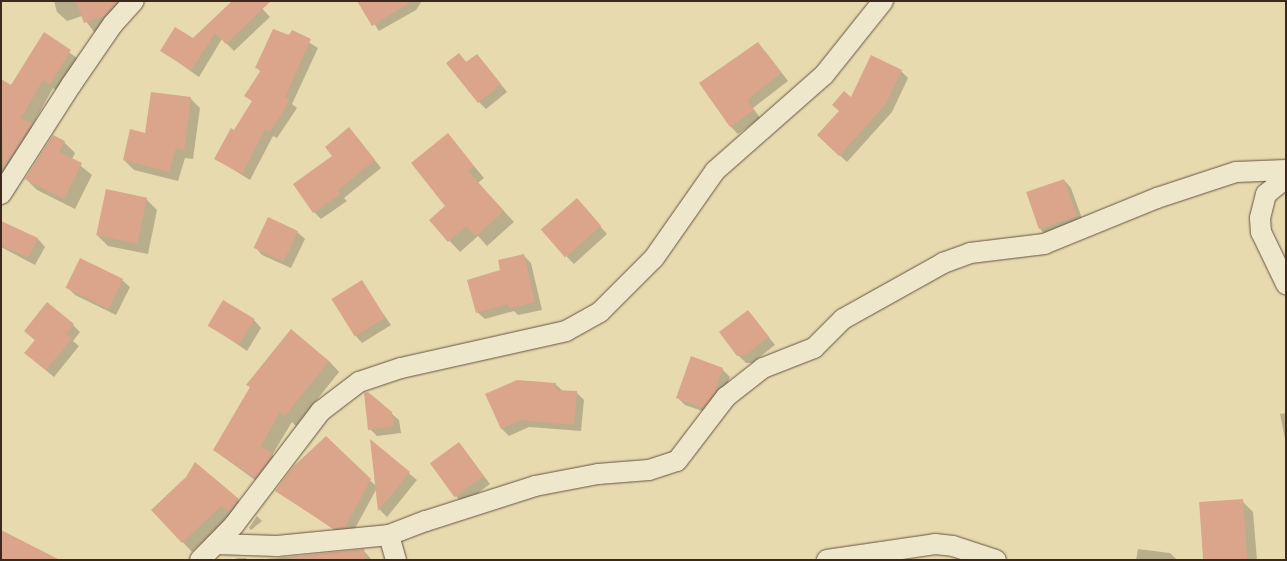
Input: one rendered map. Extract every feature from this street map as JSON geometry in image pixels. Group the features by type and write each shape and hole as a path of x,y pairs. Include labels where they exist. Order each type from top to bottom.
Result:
{"street":[{"path":"2,191 92,54 134,1"},
{"path":"201,559 234,525 321,411 359,382 401,368 566,331 600,312 654,258 715,171 824,75 883,1"},
{"path":"216,544 277,546 390,535 535,486 598,474 648,470 677,461 726,398 763,368 814,348 843,319 943,263 970,253 1044,244 1157,198 1236,172 1286,170"},
{"path":"1286,178 1266,194 1260,218 1264,238 1286,284"},
{"path":"390,535 396,560"},
{"path":"827,560 935,544 973,551 996,560"}],"building":[{"path":"76,1 118,1 104,16 84,23"},
{"path":"232,1 271,1 226,44 215,33 191,70 160,51 175,27 193,38"},
{"path":"357,1 412,1 372,26"},
{"path":"273,29 289,35 292,30 311,39 285,97 290,100 270,132 265,129 242,174 214,159 231,128 234,130 252,101 244,96 261,70 255,68"},
{"path":"44,32 71,50 50,84 43,80 21,118 32,124 3,168 1,79 11,85"},
{"path":"758,42 781,73 747,100 754,110 730,127 699,83"},
{"path":"459,53 466,62 477,54 501,84 478,103 446,63"},
{"path":"871,55 902,70 885,105 839,156 817,135 839,111 832,105 844,91 851,97"},
{"path":"151,92 191,97 184,150 176,148 169,172 123,160 130,129 145,133"},
{"path":"349,127 375,160 338,190 340,194 313,213 293,184 332,156 325,147"},
{"path":"448,133 474,166 468,171 504,211 476,236 466,226 448,242 429,220 445,206 411,163"},
{"path":"53,135 65,141 59,152 82,163 64,199 25,179"},
{"path":"1064,179 1077,216 1039,229 1026,192"},
{"path":"106,189 147,198 137,244 96,235"},
{"path":"577,198 601,226 565,257 541,229"},
{"path":"268,217 298,231 284,262 254,248"},
{"path":"1,221 38,238 28,258 1,245"},
{"path":"524,254 535,302 510,308 508,304 476,313 467,280 500,270 498,260"},
{"path":"80,258 123,279 109,309 66,288"},
{"path":"362,280 385,317 355,336 331,299"},
{"path":"223,300 255,319 239,345 208,326"},
{"path":"47,302 74,324 66,334 72,338 46,370 24,353 35,340 24,331"},
{"path":"748,310 769,337 744,356 737,356 719,332"},
{"path":"291,329 329,361 285,416 280,412 261,446 273,454 255,478 213,450 250,387 246,385"},
{"path":"691,356 723,368 714,394 703,408 676,398"},
{"path":"517,380 556,383 556,390 577,391 574,425 521,420 501,429 485,394"},
{"path":"368,392 392,412 394,426 368,430 364,393"},
{"path":"326,436 371,479 345,527 334,529 275,491 293,467"},
{"path":"370,439 410,472 378,511"},
{"path":"459,442 484,476 455,497 430,463"},
{"path":"195,462 239,499 229,512 221,506 182,543 151,510 186,477"},
{"path":"1243,499 1247,560 1203,560 1199,502"},
{"path":"1,530 60,560 1,560"},
{"path":"364,549 366,560 277,558 278,558"}]}
